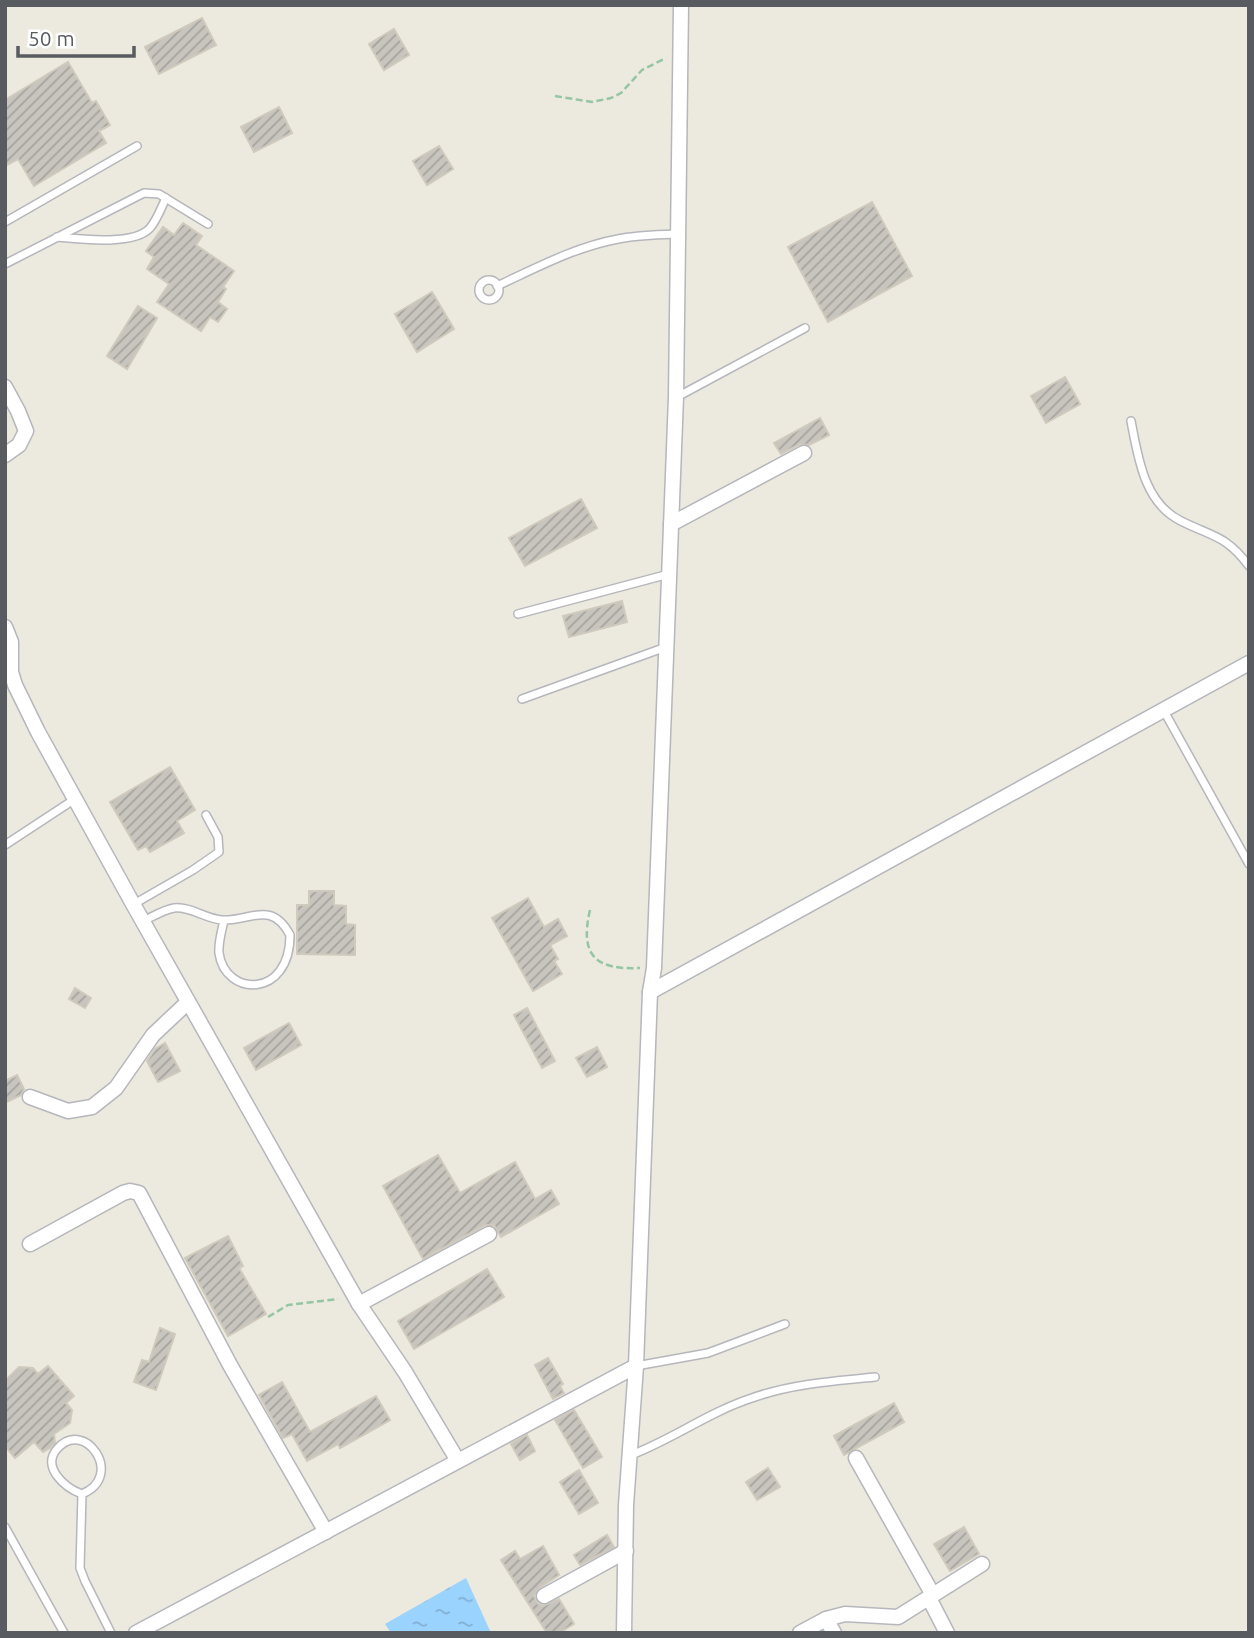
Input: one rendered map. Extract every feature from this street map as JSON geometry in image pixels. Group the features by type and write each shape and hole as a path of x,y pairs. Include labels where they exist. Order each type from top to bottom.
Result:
{"street":[{"path":"624,1633 676,397 681,5"},
{"path":"5,387 26,431 19,445 5,455"},
{"path":"671,524 804,453"},
{"path":"5,627 11,642 8,673 75,799 357,1300 405,1371 458,1461"},
{"path":"650,992 1249,663"},
{"path":"30,1097 68,1111 92,1107 116,1088 153,1035 188,1002"},
{"path":"30,1244 123,1193 139,1193 230,1365 326,1532"},
{"path":"357,1300 489,1234"},
{"path":"136,1633 636,1366"},
{"path":"856,1458 931,1597 947,1633"},
{"path":"544,1596 626,1552"},
{"path":"800,1633 827,1619 845,1614 898,1617 982,1564"},
{"path":"827,1619 834,1633"}],"lane":[{"path":"5,222 137,146"},
{"path":"5,264 144,193 155,193 166,198 208,224"},
{"path":"56,237 94,240 140,234 152,225 166,198"},
{"path":"497,286 544,264 604,242 628,237 677,234"},
{"path":"676,397 805,328"},
{"path":"1131,421 1139,460 1153,495 1178,520 1228,542 1249,566"},
{"path":"519,614 669,574"},
{"path":"522,699 666,646"},
{"path":"1164,711 1249,863"},
{"path":"5,845 75,799"},
{"path":"133,904 219,852 218,837 206,815"},
{"path":"143,921 168,910 182,908 213,919 264,915 278,919 290,935 286,965 271,982 261,985 242,982 233,977 219,955 224,920"},
{"path":"636,1366 708,1353 785,1324"},
{"path":"630,1455 659,1444 688,1426 753,1397 816,1383 875,1377"},
{"path":"76,1438 88,1444 102,1468 101,1477 94,1488 82,1494 62,1484 53,1468 53,1453 63,1441 76,1438"},
{"path":"82,1494 80,1568 111,1633"},
{"path":"5,1527 64,1633"}],"path":[{"path":"555,96 592,102 611,98 621,93 642,70 679,52"},
{"path":"590,910 589,946 600,963 606,967 625,969 654,968"},
{"path":"268,1317 288,1306 357,1300"}],"water":[{"path":"466,1578 491,1633 391,1633 385,1624"}],"building":[{"path":"202,18 216,45 159,74 145,47"},
{"path":"394,29 409,55 384,70 369,44"},
{"path":"68,62 92,103 96,101 110,125 99,131 106,143 34,186 18,159 5,166 5,100"},
{"path":"279,107 292,133 254,152 241,127"},
{"path":"439,146 453,169 427,185 413,161"},
{"path":"872,202 912,276 828,322 788,247"},
{"path":"183,223 202,236 196,245 234,271 223,287 226,289 218,302 227,309 218,322 210,317 201,331 157,302 169,284 147,269 154,257 146,251 163,227 174,235"},
{"path":"432,292 454,329 417,352 395,314"},
{"path":"138,306 157,318 127,369 107,356"},
{"path":"1065,377 1080,404 1046,423 1031,396"},
{"path":"820,418 829,435 809,445 800,444 781,454 774,443"},
{"path":"581,499 597,528 525,566 509,538"},
{"path":"622,601 627,622 569,637 563,616"},
{"path":"170,767 195,810 177,821 184,833 150,852 146,846 138,850 110,802"},
{"path":"309,891 334,891 334,905 346,906 346,924 355,925 355,955 297,954 297,905 309,905"},
{"path":"528,898 544,927 558,919 567,936 550,945 558,959 554,961 562,974 533,991 492,918"},
{"path":"75,988 91,998 85,1008 69,999"},
{"path":"527,1008 555,1061 542,1068 514,1015"},
{"path":"289,1023 301,1045 256,1070 244,1048"},
{"path":"165,1043 180,1071 158,1082 147,1061 155,1049"},
{"path":"597,1047 607,1067 587,1077 576,1058"},
{"path":"17,1075 24,1089 21,1095 5,1103 5,1081"},
{"path":"438,1155 460,1193 515,1162 535,1199 551,1190 559,1204 501,1237 494,1225 485,1225 423,1259 383,1186"},
{"path":"228,1236 243,1266 239,1268 266,1314 228,1336 185,1258"},
{"path":"487,1269 504,1297 414,1349 398,1321"},
{"path":"160,1328 175,1334 156,1390 134,1382 142,1360 149,1362"},
{"path":"548,1358 563,1384 560,1386 564,1393 553,1399 535,1365"},
{"path":"48,1366 74,1396 66,1403 72,1410 70,1423 54,1434 55,1443 50,1448 43,1452 34,1442 15,1458 5,1446 5,1381 19,1367 33,1368 38,1374"},
{"path":"282,1382 310,1432 376,1396 390,1420 340,1448 338,1444 307,1461 292,1434 283,1438 259,1395"},
{"path":"894,1403 904,1422 844,1455 834,1436"},
{"path":"574,1410 602,1457 583,1468 555,1420"},
{"path":"527,1435 535,1451 520,1460 511,1444"},
{"path":"768,1468 780,1487 757,1500 746,1482"},
{"path":"579,1470 598,1503 579,1514 560,1482"},
{"path":"964,1527 979,1554 950,1571 934,1544"},
{"path":"607,1535 614,1547 580,1565 574,1555"},
{"path":"543,1546 559,1575 539,1588 534,1596 538,1604 543,1606 559,1599 574,1624 559,1633 547,1633 501,1560 515,1551 520,1559"}]}
